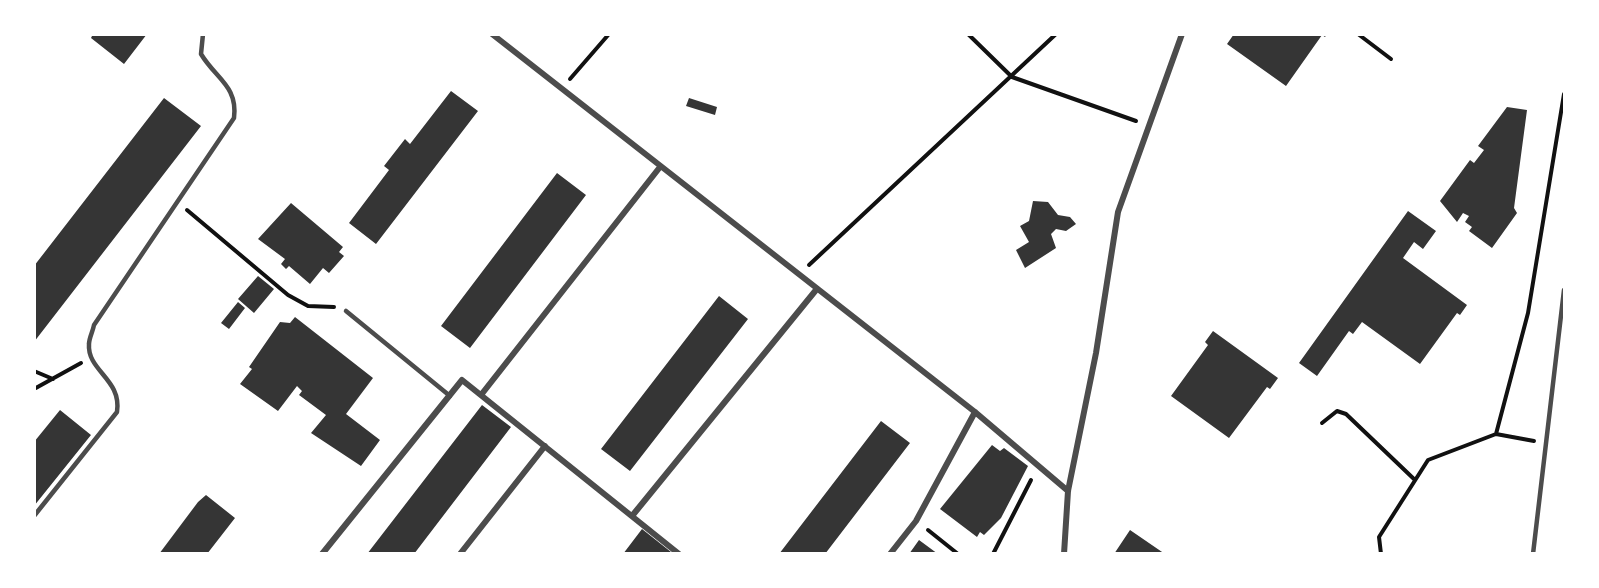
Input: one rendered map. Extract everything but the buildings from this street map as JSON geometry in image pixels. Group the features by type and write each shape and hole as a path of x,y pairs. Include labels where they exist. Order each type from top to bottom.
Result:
{"street":[{"path":"492,34 799,274 816,290 975,412 1068,490"},
{"path":"1064,554 1068,490 1091,383 1118,212 1182,34"},
{"path":"481,394 660,167"},
{"path":"633,516 816,290"},
{"path":"322,554 462,380 679,554"},
{"path":"890,554 916,521 975,412"},
{"path":"460,554 545,446"}],"lane":[{"path":"34,516 117,412 118,400 114,387 90,357 89,343 94,325 234,118 236,102 230,90 201,54 203,34"},
{"path":"1533,554 1564,290"},
{"path":"346,311 450,396"}],"path":[{"path":"561,88 609,34"},
{"path":"968,34 1012,77 1148,125"},
{"path":"799,274 1056,34"},
{"path":"1358,34 1391,59"},
{"path":"1381,554 1379,537 1428,459 1496,434 1528,313 1564,94"},
{"path":"177,202 288,295 308,306 335,307 346,311"},
{"path":"34,389 54,380 90,357"},
{"path":"34,371 54,380"},
{"path":"1322,423 1337,411 1346,414 1415,480"},
{"path":"993,554 1039,466"},
{"path":"916,521 958,554"}]}
